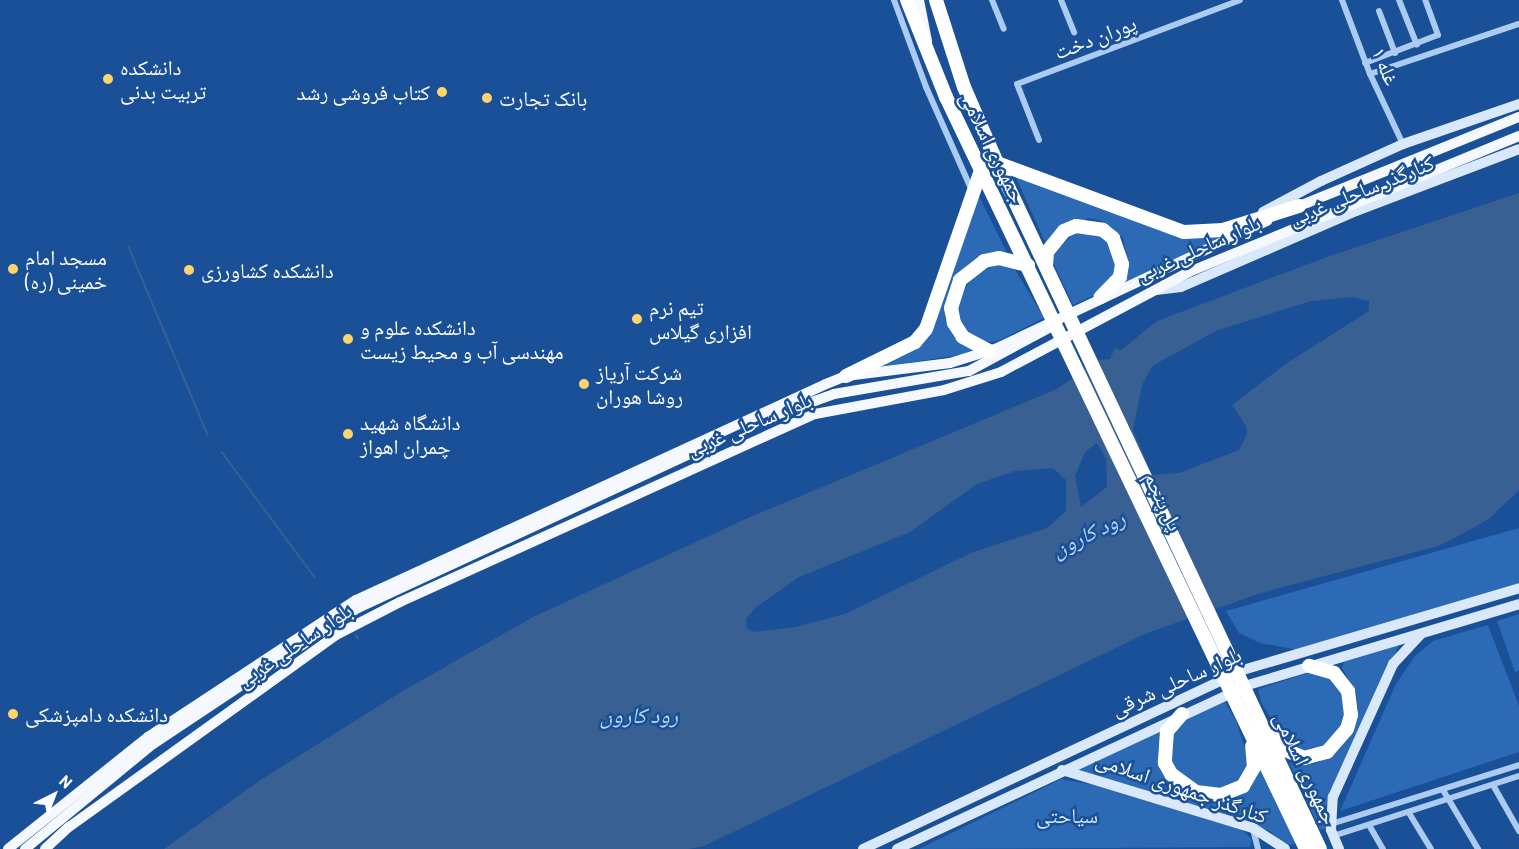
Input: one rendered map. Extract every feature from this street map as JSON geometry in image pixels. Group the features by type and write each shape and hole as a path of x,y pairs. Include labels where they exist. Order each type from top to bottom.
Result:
{"highway":[{"name":"جمهوری اسلامی","path":"907,0 930,61 1049,308"},
{"path":"928,0 932,17 953,55"},
{"name":"جمهوری اسلامی","path":"936,0 953,55 997,163 1062,300"},
{"path":"997,163 1184,232 1201,233 1235,226 1299,206"},
{"path":"846,376 915,342 926,329 981,170"},
{"path":"1046,266 1050,246 1064,231 1090,225 1103,230 1120,250 1122,264 1116,283 1101,297"},
{"path":"989,351 963,337 954,323 951,308 956,288 970,269 984,261 999,258 1028,265"},
{"name":"پل پنجم","path":"1062,300 1254,704"},
{"name":"پل پنجم","path":"1049,308 1242,712"},
{"path":"1254,704 1282,749 1304,758 1328,752 1347,729 1351,701 1334,673 1309,666"},
{"name":"جمهوری اسلامی","path":"1254,704 1320,849"},
{"path":"1182,714 1167,732 1165,763 1183,784 1196,792 1221,795 1243,786 1254,767 1255,756 1242,712"},
{"name":"جمهوری اسلامی","path":"1242,712 1306,849"}],"main road":[{"path":"920,0 930,61"},
{"name":"کنارگذر ساحلی غربی","path":"1235,226 1321,181 1403,144 1519,104"},
{"name":"بلوار ساحلی غربی","path":"8,849 148,737 356,600 846,376 925,368 989,351 1299,206 1436,148 1519,117"},
{"name":"بلوار ساحلی غربی","path":"45,849 69,827 336,635 399,602 815,414 944,390 1001,372 1150,291 1396,185 1519,136"},
{"path":"1436,148 1431,160 1442,166"},
{"name":"کنارگذر ساحلی غربی","path":"1150,291 1181,287 1356,211 1519,149"},
{"path":"1387,168 1397,173 1396,185"},
{"name":"بلوار ساحلی غربی","path":"25,849 153,744 358,608 781,412 834,394 969,371 1033,339 1082,306"},
{"name":"بلوار ساحلی شرقی","path":"863,849 1243,670 1519,588"},
{"name":"بلوار ساحلی شرقی","path":"897,849 1248,685 1519,604"},
{"path":"1338,849 1331,824 1333,797 1393,664 1404,648 1425,632"},
{"path":"1044,763 1050,776"},
{"name":"کنارگذر جمهوری اسلامی","path":"1062,770 1253,828 1285,848"}],"street":[{"path":"894,0 926,87 973,195"},
{"path":"992,0 1004,29"},
{"path":"1061,0 1074,33"},
{"name":"غله ۱","path":"1342,0 1365,63 1403,144"},
{"path":"1399,0 1417,45"},
{"path":"1365,63 1417,45 1438,35 1425,0"},
{"name":"پوران دخت","path":"1039,140 1017,84 1235,1"},
{"path":"1379,11 1395,53"},
{"path":"1370,74 1519,24"},
{"path":"1331,824 1519,765"},
{"path":"1333,836 1519,776"},
{"path":"1493,785 1519,831"},
{"path":"1443,790 1478,849"},
{"path":"1409,813 1431,849"},
{"path":"1369,825 1383,849"},
{"path":"1253,828 1258,849"},
{"path":"1269,849 1285,848"}],"green space":[{"path":"1014,173 1178,237 1204,238 1239,228 1115,288 1128,267 1123,238 1102,221 1088,218 1046,244"},
{"path":"978,194 1007,253 983,258 946,307 945,317 961,344 979,352 867,369 910,351"},
{"path":"1077,230 1112,237 1117,273 1099,293 1073,305 1050,256"},
{"path":"1010,261 1044,318 998,341 981,343 963,333 955,305 975,273"},
{"path":"1519,528 1519,588 1304,651 1260,643 1239,633 1226,611"},
{"path":"1519,614 1519,671 1515,672 1497,621"},
{"path":"1488,625 1519,706 1519,752 1340,811 1396,684 1415,656 1433,641"},
{"path":"1399,645 1330,795 1325,809 1327,828 1320,830 1289,763 1314,764 1333,755 1348,738 1358,715 1356,692 1342,668 1344,662"},
{"path":"1311,672 1329,677 1340,688 1347,706 1338,734 1329,743 1306,753 1286,743 1261,702 1258,689"},
{"path":"1225,702 1236,721 1249,759 1245,776 1222,791 1189,784 1169,761 1172,732 1183,719"},
{"path":"1166,725 1158,748 1159,763 1169,781 1188,796 1211,804 1229,800 1246,790 1260,762 1296,844 1287,845 1269,831 1233,817 1072,770"},
{"name":"سیاحتی","path":"1061,779 1100,786 1242,830 1252,839 1250,847 919,849"}],"water":[{"name":"رود کارون","path":"1519,193 1519,490 1489,519 1455,538 1438,546 1261,593 1147,633 704,846 689,849 164,849 262,779 401,692 533,617 748,518 1057,389 1099,360 1110,359 1115,348 1121,350 1157,321 1330,256","holes":["1353,297 1369,301 1369,311 1287,363 1232,405 1246,426 1247,434 1239,450 1179,473 1152,475 1133,430 1142,385 1152,366 1218,330 1311,301","1097,443 1106,458 1107,487 1081,507 1075,476 1085,452","1053,468 1066,480 1066,511 1047,528 971,553 845,614 796,627 754,632 747,628 746,619 755,608 799,577 910,532 977,484 1015,471"]}],"waterway":[{"path":"129,247 208,435"},
{"path":"222,452 315,577"}],"place":[{"name":"دانشکده تربیت بدنی","path":"108,79"},
{"name":"کتاب فروشی رشد","path":"442,92"},
{"name":"بانک تجارت","path":"487,98"},
{"name":"مسجد امام خمینی (ره)","path":"13,269"},
{"name":"دانشکده کشاورزی","path":"189,270"},
{"name":"تیم نرم افزاری گیلاس","path":"637,319"},
{"name":"دانشکده علوم و مهندسی آب و محیط زیست","path":"348,339"},
{"name":"شرکت آریاز روشا هوران","path":"584,384"},
{"name":"دانشگاه شهید چمران اهواز","path":"348,434"},
{"name":"دانشکده دامپزشکی","path":"13,714"}]}
